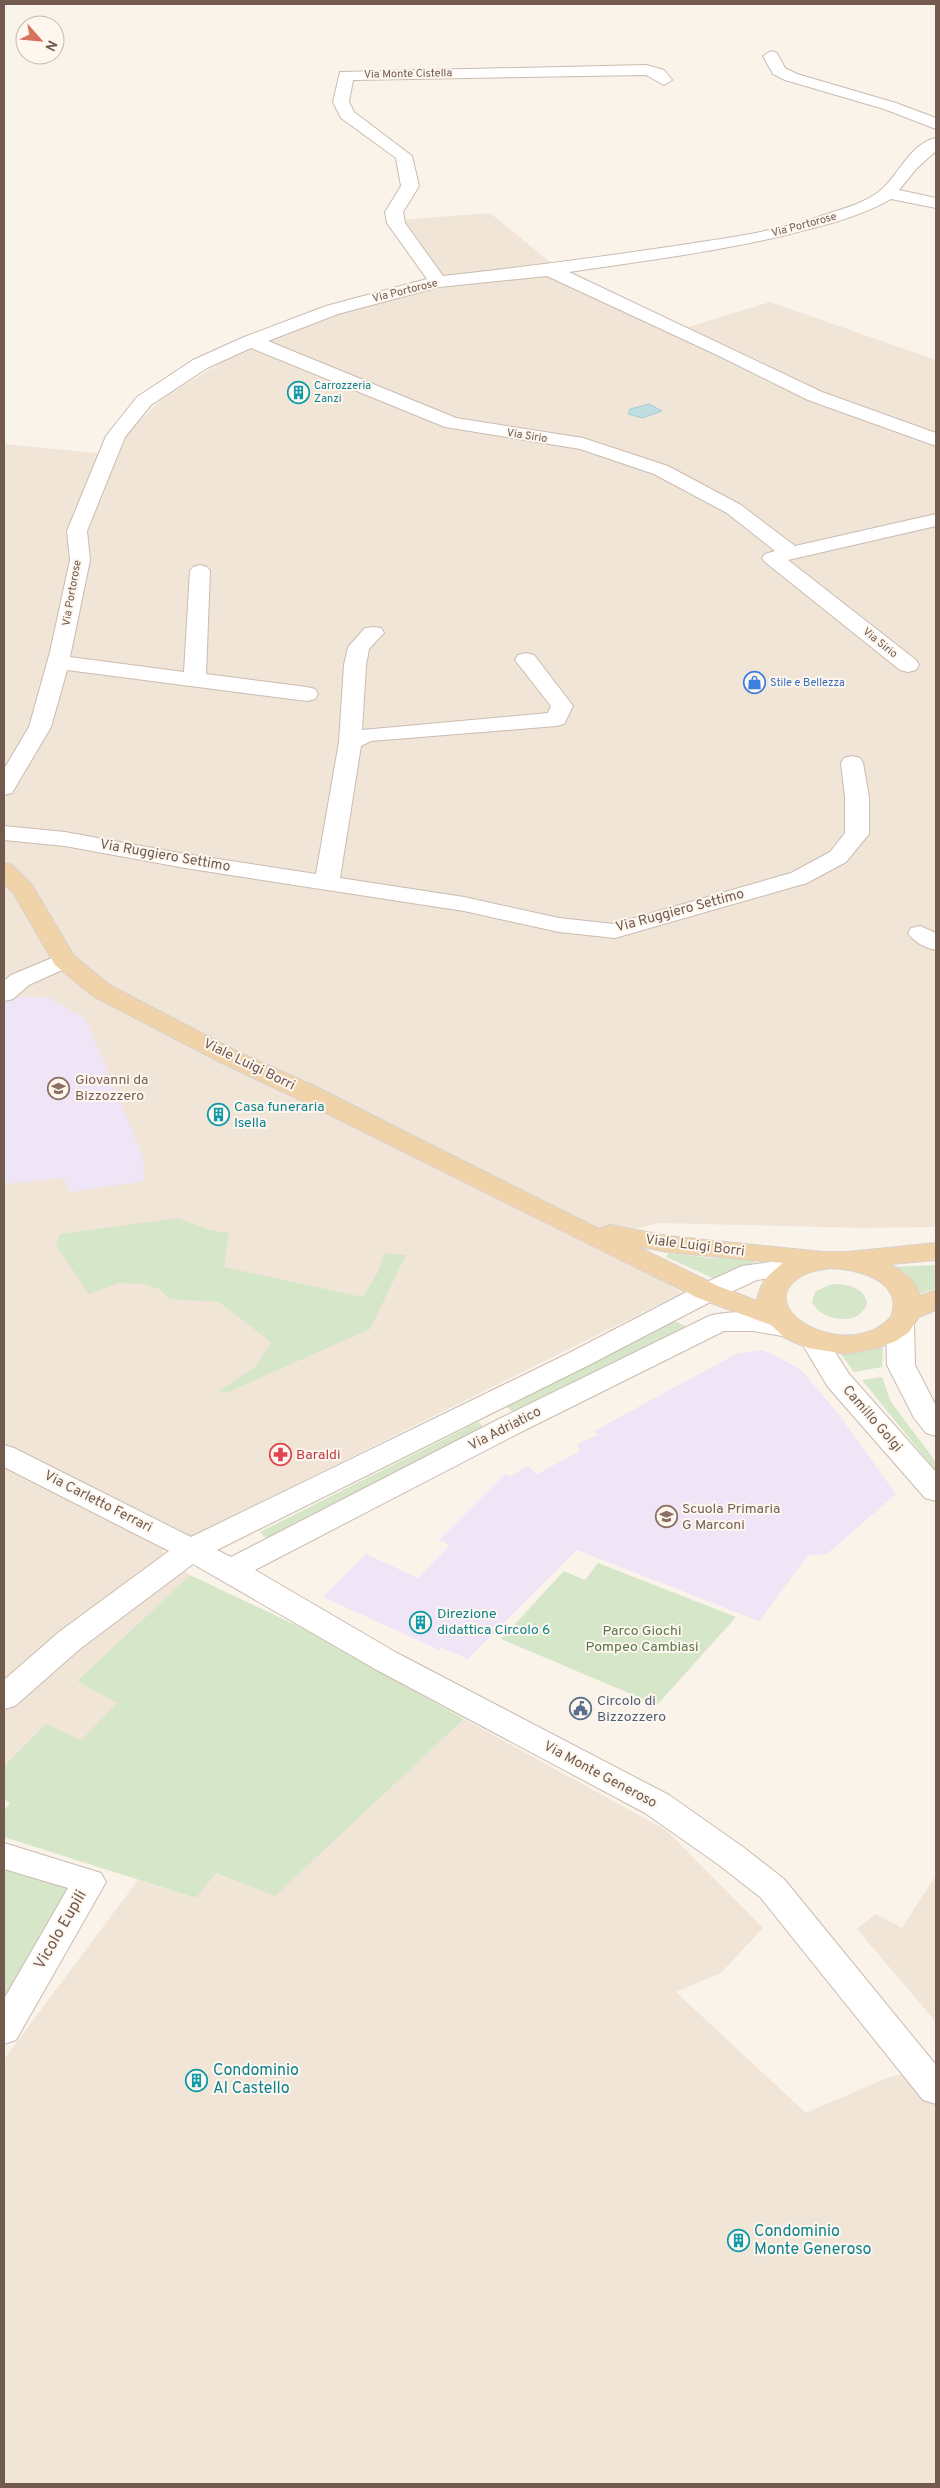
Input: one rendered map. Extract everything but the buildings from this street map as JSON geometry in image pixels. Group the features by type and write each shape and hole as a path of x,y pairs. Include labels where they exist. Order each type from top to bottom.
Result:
{"main road":[{"name":"Viale Luigi Borri","path":"4,870 24,890 64,960 102,991 229,1057 303,1091 564,1222 708,1292 783,1323"},
{"name":"Viale Luigi Borri","path":"564,1222 668,1244 836,1259 936,1252"},
{"path":"903,1319 906,1298 899,1284 878,1269 865,1263 836,1259 809,1262 793,1268 775,1282 770,1300 783,1323 815,1342 843,1345 866,1343 886,1336 903,1319 936,1299"}],"street":[{"path":"771,56 779,71 791,77 890,106 936,124"},
{"name":"Via Monte Cistella","path":"438,282 396,223 394,212 410,186 404,156 347,115 341,102 346,75 646,70 658,73 664,80"},
{"name":"Via Portorose","path":"4,788 40,727 58,662 80,560 77,531 116,436 144,401 200,364 251,341 332,310 438,282 549,270 736,242 830,218 868,205 888,192 911,164 936,142"},
{"path":"888,192 936,203"},
{"path":"549,270 816,396 936,440"},
{"name":"Via Sirio","path":"251,341 452,423 583,444 661,470 734,509 791,553"},
{"name":"Via Sirio","path":"908,666 772,558 936,520"},
{"path":"195,680 200,571"},
{"path":"327,882 350,742 355,665 359,647 372,634"},
{"path":"350,742 368,735 556,719 562,706 526,660"},
{"path":"58,662 308,694"},
{"name":"Via Portorose","path":"4,769 25,750"},
{"name":"Via Ruggiero Settimo","path":"4,833 65,839 185,861 464,904 559,925 615,931 800,878 838,857 857,834 857,797 852,763"},
{"path":"4,994 20,980 64,960"},
{"path":"4,1698 70,1640 191,1550 579,1359 708,1292 752,1272 793,1268"},
{"path":"903,1319 901,1365 924,1411 936,1426"},
{"name":"Via Adriatico","path":"231,1570 509,1426 719,1322 783,1323"},
{"name":"Camillo Golgi","path":"815,1342 838,1380 936,1492"},
{"name":"Via Carletto Ferrari","path":"4,1454 191,1550"},
{"name":"Via Monte Generoso","path":"191,1550 231,1570 386,1661 657,1804 732,1856 772,1888 936,2090"},
{"name":"Vicolo Eupili","path":"4,1856 89,1882 4,2030"}],"shaded area":[{"path":"490,213 555,266 675,331 770,302 936,360 936,1227 864,1228 659,1223 613,1234 583,1230 682,1293 162,1551 190,1575 77,1681 117,1703 81,1740 46,1725 4,1766 4,444 117,455 125,435 166,395 252,345 328,314 446,287 400,220"},
{"name":"Giovanni da Bizzozzero","path":"9,997 48,997 86,1019 143,1157 144,1181 70,1192 64,1178 4,1184 4,1003"},
{"name":"Scuola Primaria G Marconi","path":"760,1350 771,1353 801,1370 837,1412 896,1494 827,1554 808,1555 759,1621 577,1550 468,1659 441,1647 439,1650 323,1597 366,1554 418,1578 450,1545 439,1540 505,1474 511,1476 528,1466 537,1474 580,1451 577,1444 598,1435 594,1431 736,1354"},
{"path":"464,1719 666,1830 763,1928 721,1973 676,1992 806,2113 889,2077 936,2068 936,2484 4,2484 4,2059 138,1880 196,1898 215,1873 275,1895"},
{"path":"936,1875 936,2022 857,1929 876,1914 902,1928"}],"green space":[{"path":"178,1218 210,1230 229,1233 224,1267 363,1297 378,1272 384,1253 406,1255 370,1329 226,1393 219,1391 256,1366 271,1342 219,1302 170,1299 159,1289 145,1284 119,1283 89,1294 56,1245 60,1234"},
{"path":"669,1253 710,1258 751,1259 756,1262 715,1279 666,1257"},
{"path":"936,1265 936,1288 918,1295 894,1267"},
{"path":"829,1285 848,1285 863,1294 867,1303 863,1311 857,1316 849,1319 832,1317 817,1309 812,1302 815,1292"},
{"path":"674,1321 686,1326 514,1413 506,1406"},
{"path":"881,1346 883,1349 882,1367 854,1372 841,1354 844,1351"},
{"path":"882,1377 891,1402 936,1462 936,1471 862,1380"},
{"path":"478,1422 486,1429 268,1540 260,1532"},
{"name":"Parco Giochi Pompeo Cambiasi","path":"598,1563 736,1617 657,1705 501,1639 564,1571 585,1580"},
{"path":"190,1575 306,1630 464,1719 275,1896 216,1873 196,1898 4,1837 4,1810 10,1803 4,1799 4,1766 46,1724 81,1740 117,1703 77,1681"},
{"path":"4,1870 72,1889 4,2010"}],"water":[{"path":"649,404 662,411 643,418 628,414 630,409"}],"place":[{"name":"Carrozzeria Zanzi","path":"298,392"},
{"name":"Stile e Bellezza","path":"754,683"},
{"name":"Giovanni da Bizzozzero","path":"59,1088"},
{"name":"Casa funeraria Isella","path":"218,1115"},
{"name":"Baraldi","path":"280,1455"},
{"name":"Scuola Primaria G Marconi","path":"666,1517"},
{"name":"Direzione didattica Circolo 6","path":"421,1622"},
{"name":"Circolo di Bizzozzero","path":"581,1709"},
{"name":"Condominio Al Castello","path":"197,2080"},
{"name":"Condominio Monte Generoso","path":"738,2241"}]}
